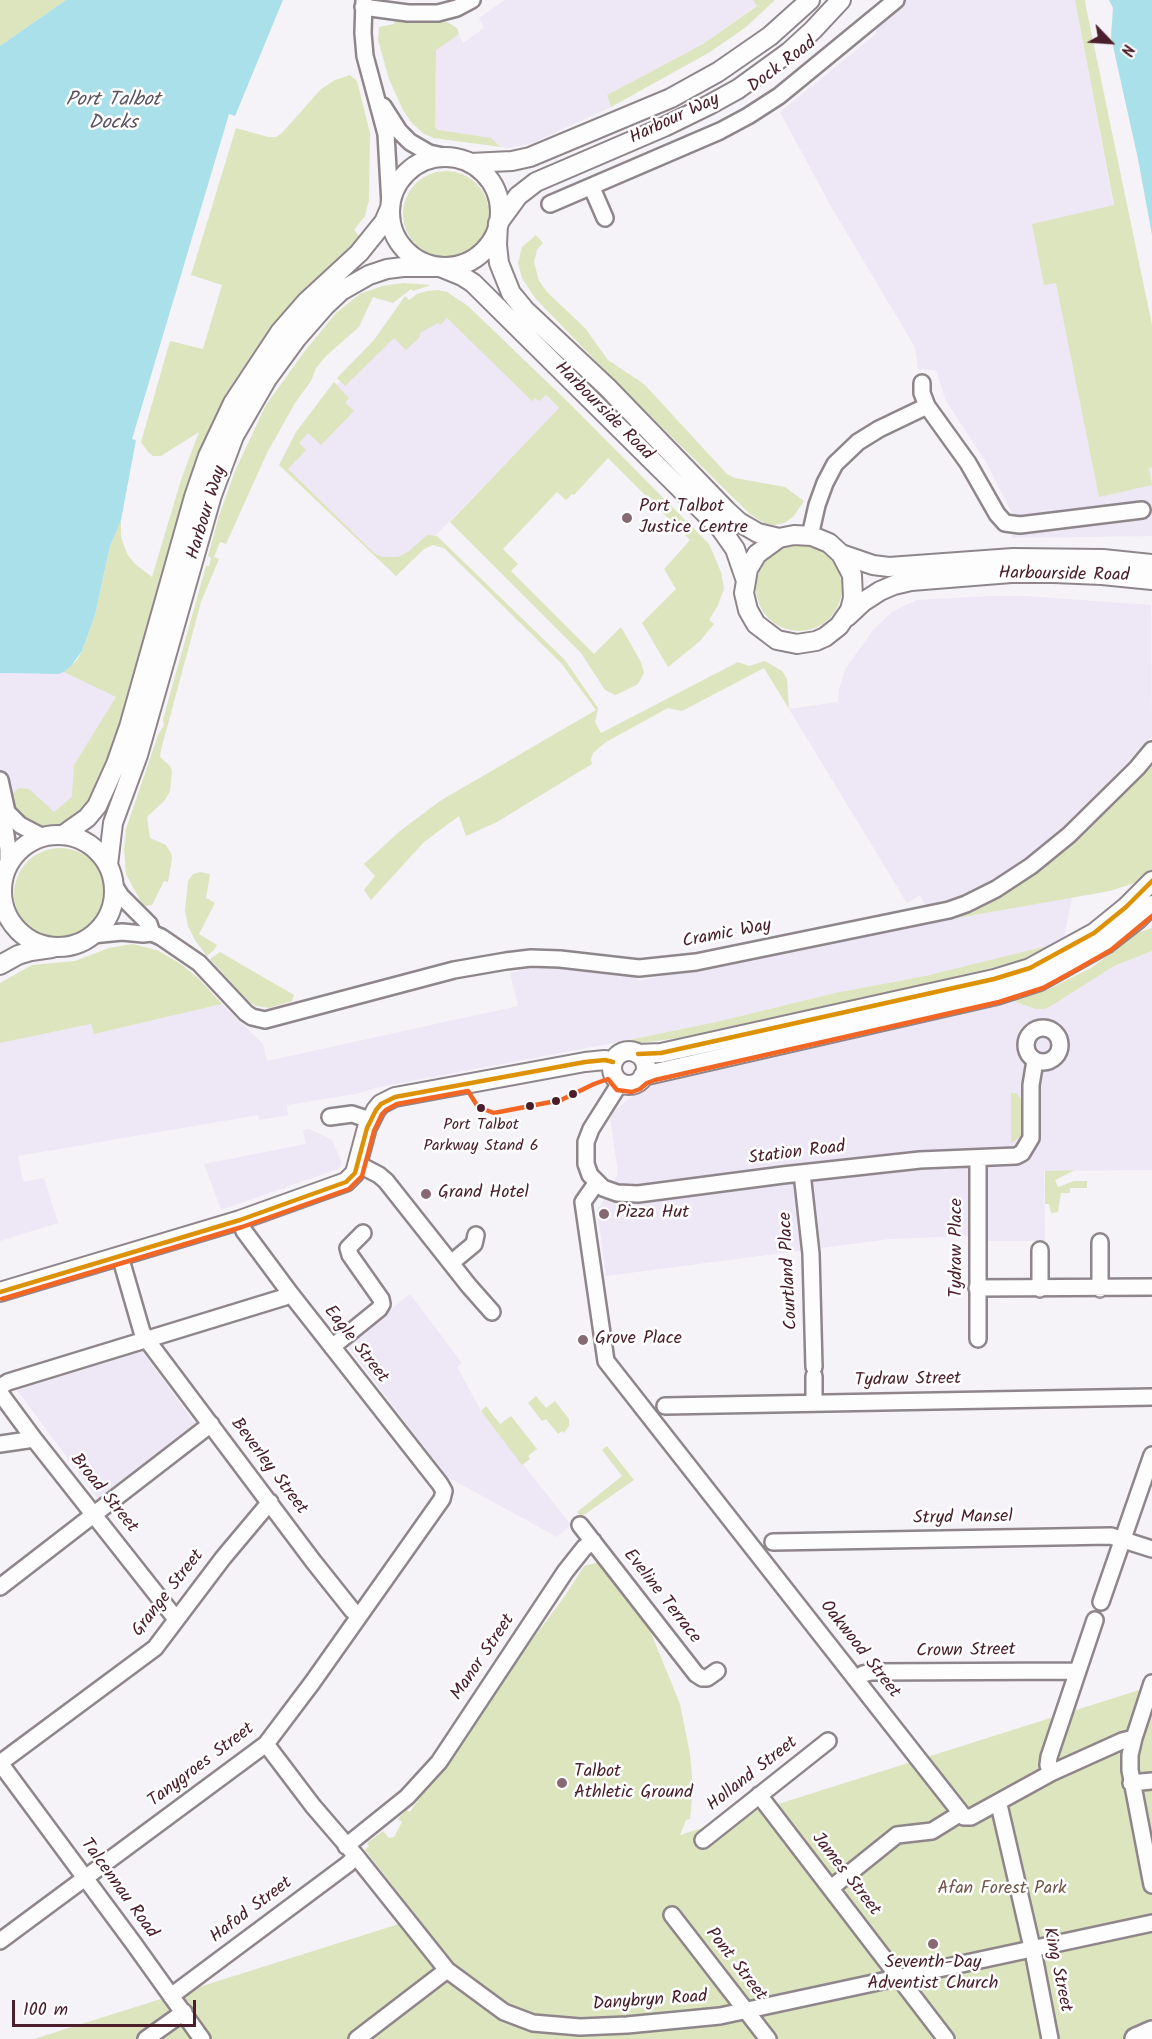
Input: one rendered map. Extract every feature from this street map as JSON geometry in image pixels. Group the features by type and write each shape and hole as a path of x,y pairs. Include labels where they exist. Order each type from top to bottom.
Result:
{"highway":[{"path":"1136,2039 1152,2032"}],"main road":[{"name":"Harbour Way","path":"470,163 530,158 671,98 718,72 770,36 810,0"},
{"name":"Harbour Way","path":"499,223 518,196 536,182 664,128 738,89 789,52 841,0"},
{"path":"448,157 470,163 482,171 495,190 498,199 499,223 490,243 479,255 460,265 440,267 422,262 403,248 391,226 390,206 397,184 411,168 431,158 448,157"},
{"name":"Harbour Way","path":"63,835 87,818 97,806 113,772 129,727 194,497 222,424 244,384 280,332 307,302 359,253 384,222 390,206"},
{"name":"Harbourside Road","path":"499,223 498,254 503,278 511,293 525,310 607,387 727,511 752,530 779,538 794,535 810,536 829,543 841,554 873,565 889,567 1013,558 1103,559 1152,564"},
{"name":"Harbour Way","path":"108,865 113,823 138,755 212,495 234,436 250,406 297,338 341,291 369,275 387,269 440,267"},
{"name":"Harbourside Road","path":"440,267 462,276 484,293 721,529 735,549 745,578 746,602 752,617 762,630 777,640 797,644 816,641 834,632 863,602 880,591 911,581 1011,573 1102,575 1152,580"},
{"path":"745,578 757,554 779,538"},
{"path":"841,554 848,564 854,587 853,598 844,620"},
{"path":"0,965 31,951 60,947 80,942 92,935 108,916 113,900 114,885 108,865 89,844 63,835 43,837 22,848 8,866 2,889 2,908 12,923 29,939 37,943 60,947"},
{"path":"643,1076 997,994 1040,981 1126,907 1152,881"},
{"path":"638,1054 644,1062 643,1076 636,1083 625,1085 620,1083 613,1075 613,1062 616,1056 625,1052 661,1053 1030,969 1106,944 1152,905"},
{"path":"0,1292 240,1220 346,1182 355,1173 370,1120 381,1104 395,1098 585,1062 605,1060 613,1062"}],"street":[{"path":"390,206 386,134 366,61 363,33 364,3 408,13 438,13 458,8 472,0"},
{"name":"Dock Road","path":"550,204 720,132 748,116 779,96 896,0"},
{"path":"366,61 382,102 405,138 419,149 448,157"},
{"path":"592,188 605,218"},
{"path":"922,383 922,393 927,406 968,463 997,514 1005,523 1020,525 1142,510"},
{"path":"810,536 821,494 835,464 858,442 879,429 927,406"},
{"name":"Cramic Way","path":"152,933 199,963 246,1013 265,1020 445,972 506,961 531,958 560,959 639,968 696,962 949,910 986,895 1031,866 1069,835 1137,768 1152,750"},
{"path":"0,780 7,812 8,866"},
{"path":"7,812 20,825 43,837"},
{"path":"92,935 122,932 152,933 149,924 121,896 114,885"},
{"name":"Station Road","path":"597,1182 603,1188 617,1193 638,1194 920,1160 1016,1156 1028,1146 1031,1138 1030,1085 1035,1061"},
{"path":"597,1182 590,1175 586,1164 586,1142 591,1129 620,1083"},
{"path":"330,1117 352,1114 370,1120"},
{"name":"Tydraw Place","path":"978,1158 978,1339"},
{"path":"358,1164 386,1181 492,1312"},
{"name":"Courtland Place","path":"802,1173 812,1254 814,1402"},
{"name":"Oakwood Street","path":"597,1182 583,1202 606,1361 650,1414 961,1813"},
{"name":"Eagle Street","path":"240,1220 244,1231 290,1293 444,1491"},
{"path":"332,1347 379,1309 382,1304 381,1299 343,1247 363,1233"},
{"path":"451,1263 474,1244 476,1235"},
{"path":"1100,1242 1100,1289"},
{"path":"1040,1250 1040,1289"},
{"name":"Beverley Street","path":"120,1256 142,1332 147,1340 313,1561 359,1616"},
{"path":"977,1288 1152,1287"},
{"path":"0,1387 8,1382 285,1297 290,1293"},
{"name":"Broad Street","path":"0,1393 34,1440 176,1619"},
{"name":"Tydraw Street","path":"665,1406 1152,1397"},
{"path":"0,1587 211,1424"},
{"path":"0,1444 34,1440"},
{"path":"1101,1602 1152,1455"},
{"name":"Tanygroes Street","path":"0,1941 266,1744 300,1700 442,1499 444,1491"},
{"name":"Grange Street","path":"0,1763 155,1648 223,1558 270,1503"},
{"name":"Eveline Terrace","path":"580,1525 696,1674 707,1678 717,1671"},
{"name":"Stryd Mansel","path":"773,1542 1111,1536 1152,1549"},
{"name":"Manor Street","path":"351,1851 407,1797 439,1762 565,1572 584,1548 593,1541"},
{"path":"1052,1773 1048,1765 1049,1757 1095,1620"},
{"name":"Crown Street","path":"856,1679 871,1672 1078,1671"},
{"path":"1152,1683 1130,1755 1131,1783 1152,1885"},
{"path":"831,1888 897,1835 932,1832 961,1813 964,1817 971,1817 1052,1773 1122,1741 1134,1738"},
{"name":"Holland Street","path":"703,1840 828,1741"},
{"name":"Danybryn Road","path":"266,1744 447,1970 504,2012 533,2023 580,2027 666,2023 747,2012 1152,1923"},
{"name":"Talcennau Road","path":"0,1763 202,2039"},
{"path":"1131,1783 1152,1780"},
{"name":"James Street","path":"759,1795 946,2039"},
{"name":"King Street","path":"997,1804 1032,1949 1050,2039"},
{"name":"Hafod Street","path":"171,1996 348,1864 351,1851"},
{"name":"Pont Street","path":"672,1915 768,2039"},
{"path":"357,2039 447,1970"},
{"path":"146,2039 184,2012"}],"shaded area":[{"path":"505,0 753,0 757,5 703,44 607,95 611,107 532,143 509,148 501,147 495,141 434,128 436,49 459,34 463,43 484,28 479,18"},
{"path":"882,0 1075,0 1121,246 1152,364 1152,536 1012,538 1013,515 986,462 946,401 936,370 918,369 915,347 833,210 780,112 876,34 875,6"},
{"path":"421,305 472,322 559,409 396,576 283,468 318,408 336,385"},
{"path":"1024,596 1151,605 1152,736 1063,830 1007,872 970,892 941,904 927,907 920,895 907,903 789,709 838,702 839,689 846,668 873,630 892,612 917,600"},
{"path":"64,672 129,700 57,827 0,826 0,673 58,674"},
{"path":"1072,897 1064,938 1051,945 1022,953 925,976 835,993 716,1022 384,1086 355,1094 287,1105 288,1115 260,1120 258,1115 18,1156 23,1182 44,1178 58,1223 0,1241 0,1043 91,1024 94,1034 222,1004 263,1044 267,1061 518,1006 510,973 541,966 542,968 637,975 637,981 825,942"},
{"path":"1152,951 1152,1170 1044,1171 1045,1241 988,1241 966,1236 890,1239 606,1276 597,1209 618,1174 610,1115 631,1097 656,1081 998,1002 1011,1000 1035,1009 1051,1006 1114,966"},
{"path":"309,1129 332,1140 342,1163 340,1168 221,1210 204,1164 306,1144 303,1130"},
{"path":"410,1294 462,1363 457,1367 481,1411 571,1525 557,1537 446,1476 347,1345"},
{"path":"142,1351 196,1425 98,1499 17,1390"}],"green space":[{"path":"0,0 66,0 0,46"},
{"path":"753,0 775,0 746,27 710,52 611,107 607,95 703,44 757,6"},
{"path":"1075,0 1085,0 1152,325 1152,467 1149,468 1152,485 1099,497 1056,283 1044,285 1032,224 1114,205"},
{"path":"395,20 417,23 447,22 457,28 459,34 436,50 435,128 491,138 501,147 433,138 423,133 411,122 389,79 378,40 379,27 394,24"},
{"path":"350,75 357,81 370,133 369,200 365,216 354,230 363,240 297,302 108,767 88,807 66,824 57,827 33,825 21,817 16,810 12,801 14,792 19,788 29,789 54,812 72,797 74,765 116,697 64,672 77,660 82,651 95,615 110,546 117,527 121,520 121,537 127,554 135,564 152,577 181,480 199,432 161,456 153,456 141,442 170,341 203,349 222,285 191,275 236,128 276,137 321,89 335,80"},
{"path":"446,171 462,175 476,184 485,198 489,214 485,230 476,244 462,253 446,257 430,253 416,244 407,230 403,214 407,198 416,184 430,175"},
{"path":"536,235 543,243 537,250 534,262 539,281 548,293 585,328 608,360 644,384 727,474 735,478 785,487 804,501 793,517 784,523 774,525 764,523 750,514 619,385 536,299 522,278 518,263 522,247"},
{"path":"404,283 431,285 413,291 411,289 393,303 373,297 359,327 327,355 316,368 311,381 295,403 267,453 226,544 220,542 214,557 219,559 201,602 161,750 160,757 172,771 170,791 165,800 147,817 150,838 166,845 171,853 168,882 164,881 152,905 146,906 142,904 126,874 124,849 126,829 158,735 164,725 163,719 206,566 209,566 211,558 208,556 219,516 235,471 266,405 304,352 336,313 360,294 382,286"},
{"path":"438,290 447,292 468,306 571,405 709,544 721,572 724,589 709,620 714,624 699,642 668,667 642,623 676,589 664,569 690,540 608,458 574,495 572,494 566,500 557,492 503,549 518,564 511,571 594,654 621,627 641,662 644,673 638,684 618,694 615,695 605,690 581,653 450,522 559,408 546,395 539,401 535,398 532,401 447,318 440,325 438,323 420,333 420,337 406,350 394,338 345,386 337,378 374,340 405,296 409,300 417,294"},
{"path":"334,382 349,398 345,403 354,411 321,445 308,433 299,443 306,450 288,469 375,554 383,557 398,557 408,552 427,535 437,536 565,660 598,708 595,722 601,733 738,662 749,666 765,661 782,671 787,679 789,709 764,668 682,711 668,708 606,742 593,753 592,764 497,822 466,836 459,816 424,842 371,900 364,890 375,876 364,864 400,831 440,801 596,710 561,663 444,548 433,545 424,549 396,576 279,465 296,432"},
{"path":"799,545 823,552 835,564 842,588 835,612 823,624 799,631 775,624 763,612 756,588 763,564 775,552"},
{"path":"1152,757 1152,871 1146,876 1134,883 1110,891 940,921 976,907 1016,886"},
{"path":"60,848 77,852 92,862 102,877 106,894 102,911 92,926 77,936 60,940 43,936 28,926 18,911 14,894 18,877 28,862 43,852"},
{"path":"200,872 210,874 206,898 215,903 199,934 217,945 207,956 188,926 185,911 188,881 193,874"},
{"path":"1152,928 1152,951 1114,966 1051,1006 1035,1009 1011,1000 1047,990 1091,968 1134,934"},
{"path":"132,944 157,950 181,964 199,979 222,1004 94,1034 91,1024 0,1043 0,983 32,965 75,961 109,948"},
{"path":"1051,945 1016,962 932,982 679,1038 640,1043 624,1041 716,1022 835,993 925,976"},
{"path":"220,952 294,995 292,1001 269,1008 256,1006 247,1000 210,959"},
{"path":"1011,1093 1016,1093 1021,1099 1022,1132 1020,1137 1011,1143"},
{"path":"1075,1170 1055,1180 1058,1187 1074,1181 1087,1181 1087,1188 1070,1188 1070,1193 1061,1193 1058,1212 1051,1213 1049,1204 1045,1204 1045,1171"},
{"path":"536,1396 546,1408 555,1401 569,1419 569,1426 564,1433 562,1431 558,1434 546,1419 542,1421 528,1403"},
{"path":"486,1406 500,1424 511,1416 537,1449 522,1465 481,1411"},
{"path":"607,1446 634,1480 581,1517 577,1512 622,1476 602,1450"},
{"name":"Afan Forest Park","path":"600,1562 645,1618 680,1704 690,1754 693,1789 690,1819 686,1820 680,1835 1152,1686 1152,2039 34,2039 418,1918 365,1850 369,1846 367,1843 383,1831 389,1838 394,1837 402,1822 398,1819 406,1810 410,1812 486,1701 565,1596 584,1566"}],"water":[{"name":"Port Talbot Docks","path":"66,0 283,0 235,116 229,114 132,439 136,440 121,520 110,546 95,615 82,651 71,666 58,674 0,673 0,46"},
{"path":"1109,0 1152,0 1152,235 1111,37 1113,8"}],"transit line":[{"path":"638,1054 661,1053 994,979 1030,968 1094,933 1126,907 1152,881"},
{"path":"2,1299 242,1227 349,1189 362,1176 374,1131 382,1114 397,1104 468,1091 478,1107 494,1113 561,1100 608,1079 617,1090 632,1092 655,1080 999,1002 1043,988 1074,971 1111,950 1152,916"},
{"path":"0,1292 240,1220 346,1182 355,1173 367,1128 376,1110 381,1104 395,1097 585,1062 605,1060 613,1062"}],"place":[{"name":"Port Talbot Justice Centre","path":"627,518"},
{"name":"Port Talbot Parkway Stand 6","path":"481,1108"},
{"name":"Grand Hotel","path":"426,1194"},
{"name":"Pizza Hut","path":"604,1214"},
{"name":"Grove Place","path":"583,1340"},
{"name":"Talbot Athletic Ground","path":"562,1783"},
{"name":"Seventh-Day Adventist Church","path":"933,1944"}]}
